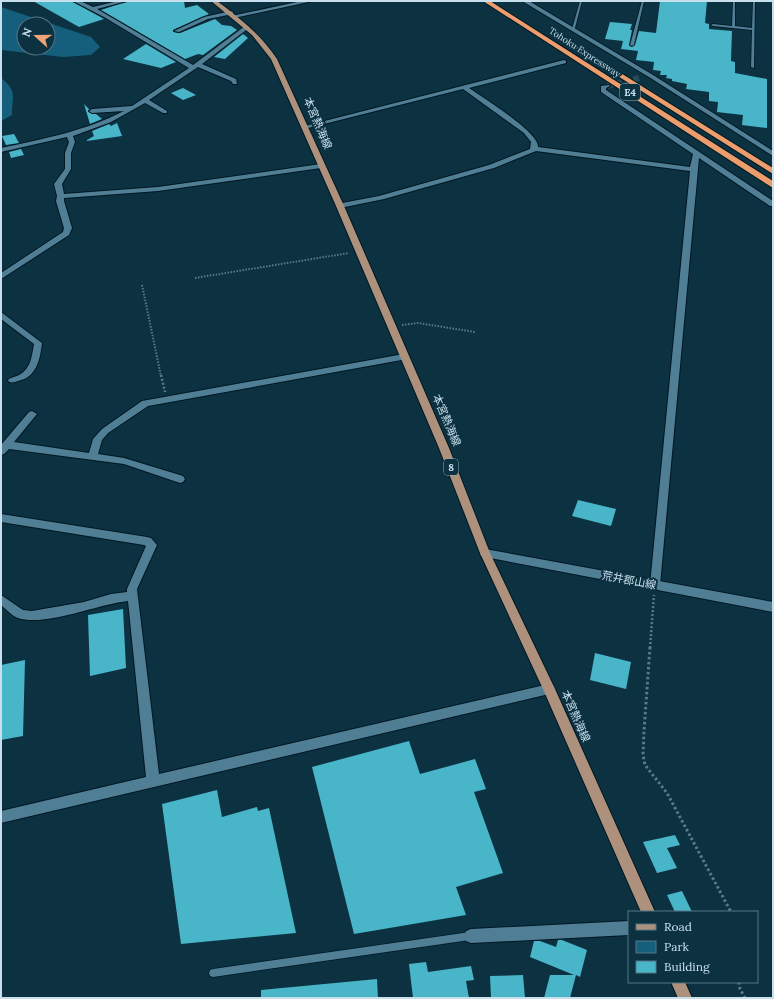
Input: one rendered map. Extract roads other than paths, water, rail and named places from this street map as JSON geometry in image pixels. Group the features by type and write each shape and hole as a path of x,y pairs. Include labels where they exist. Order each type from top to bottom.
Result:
{"highway":[{"name":"Tohoku Expressway","path":"486,1 773,185"},
{"path":"501,1 509,6"},
{"name":"Tohoku Expressway","path":"548,30 773,172"}],"main road":[{"name":"本宮熱海線","path":"214,1 247,27 265,45 271,54 340,206 444,448 485,553 549,689 648,911"},
{"path":"678,983 685,998"}],"street":[{"path":"76,1 194,66 234,80 235,83"},
{"path":"92,9 124,1"},
{"path":"176,31 206,18 232,15 310,1"},
{"path":"525,1 651,76 773,154"},
{"path":"1,150 69,135 103,123 133,108 214,54 227,41 247,27"},
{"path":"304,127 564,62"},
{"path":"639,78 651,76"},
{"path":"607,86 603,87 603,91 773,204"},
{"path":"464,87 526,132 533,139 534,149"},
{"path":"145,100 165,112"},
{"path":"92,111 133,108"},
{"path":"1,276 66,233 68,228 60,201 61,196 58,184 68,169 68,153 72,142 69,135"},
{"path":"340,206 358,204 504,162 534,149 693,169"},
{"path":"655,584 693,169 697,153"},
{"path":"61,196 158,189 321,166"},
{"path":"1,315 38,343 34,367 19,379 12,380"},
{"path":"93,456 98,439 105,431 145,403 166,398 404,357"},
{"path":"4,448 32,414"},
{"path":"4,448 93,456 136,463 180,479"},
{"path":"1,518 147,541 152,545 132,590 132,596 153,780"},
{"name":"荒井郡山線","path":"485,553 773,607"},
{"path":"1,599 20,614 32,616 84,607 111,598 132,596"},
{"path":"1,818 153,780 549,689"},
{"path":"471,936 628,928"}],"lane":[{"path":"572,28 581,1"},
{"path":"632,45 643,1"},
{"path":"733,27 734,1"},
{"path":"753,67 754,1"},
{"path":"713,25 754,29"},
{"path":"213,973 471,936"}],"tunnel":[{"path":"607,86 639,78"}]}
